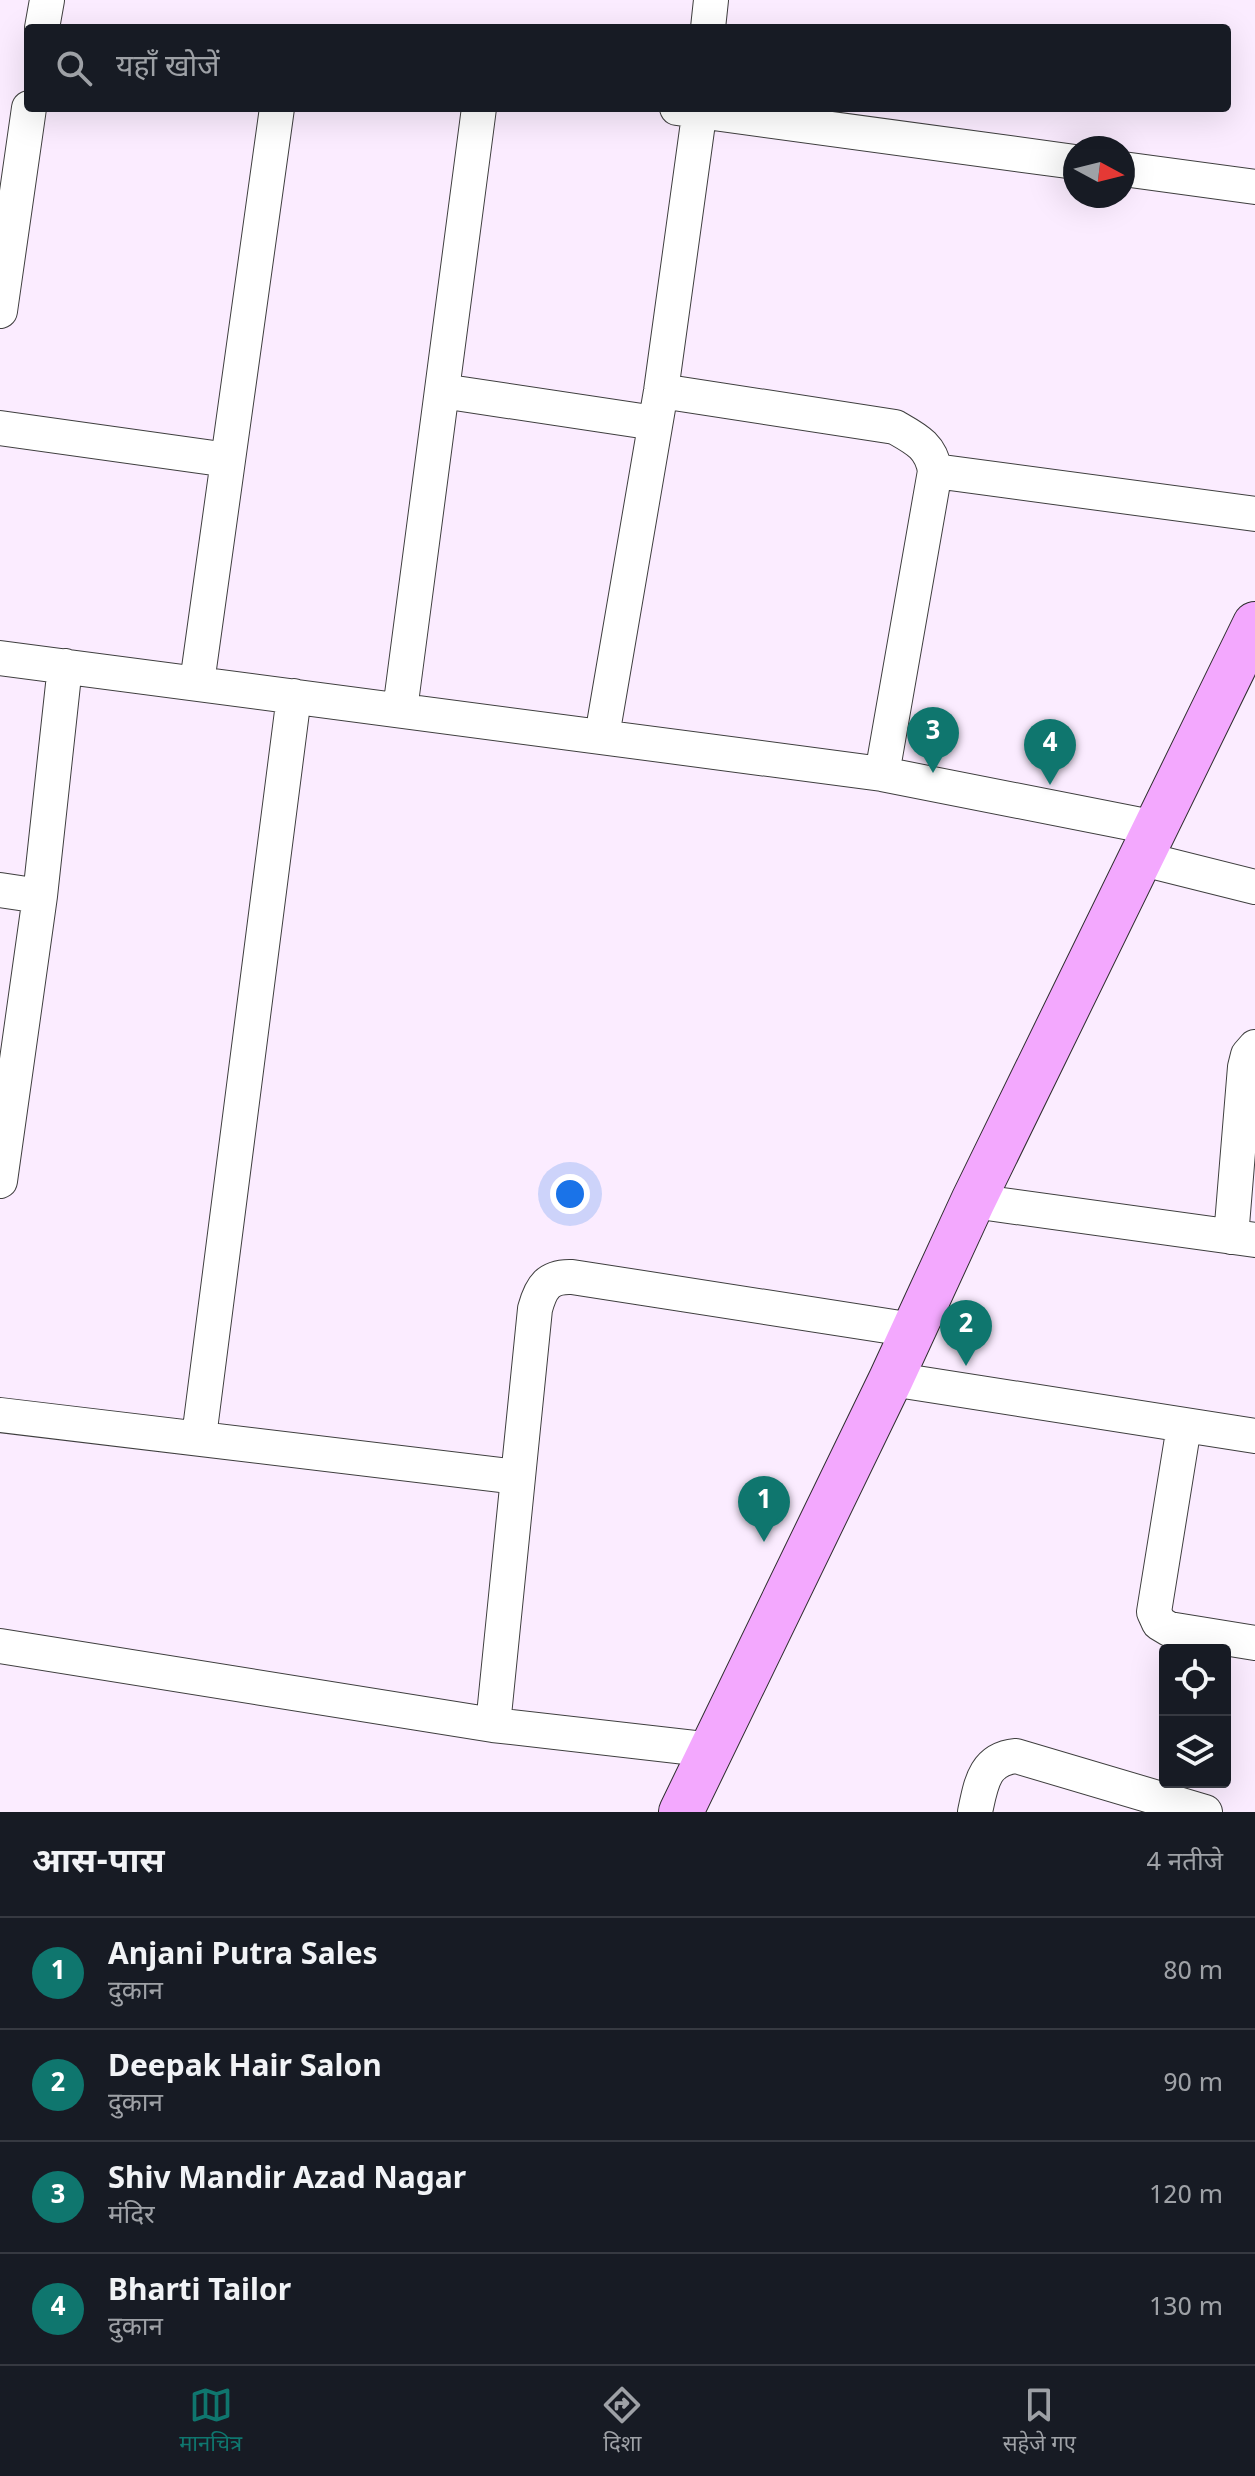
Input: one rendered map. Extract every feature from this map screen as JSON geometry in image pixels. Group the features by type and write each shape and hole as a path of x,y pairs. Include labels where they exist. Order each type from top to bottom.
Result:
{"street":[{"path":"43,24 47,0"},
{"path":"708,24 711,0"},
{"path":"0,105 24,107"},
{"path":"0,311 28,112"},
{"path":"197,683 276,112"},
{"path":"400,710 478,112"},
{"path":"602,736 658,407 692,112"},
{"path":"714,112 1063,160"},
{"path":"1135,171 1255,187"},
{"path":"442,391 895,427 922,442 932,457 935,471 882,774"},
{"path":"0,428 228,460"},
{"path":"935,471 1255,514"},
{"path":"681,1812 891,1379 973,1201 1255,624"},
{"path":"0,658 882,774 1148,843 1255,887"},
{"path":"0,1181 40,896 65,666"},
{"path":"199,1437 294,696"},
{"path":"0,890 40,896"},
{"path":"973,1201 1243,1239 1245,1067 1248,1055 1255,1047"},
{"path":"493,1725 535,1309 540,1292 558,1276 913,1330"},
{"path":"891,1379 1255,1436"},
{"path":"0,1415 518,1477"},
{"path":"1184,1426 1154,1612 1159,1623 1169,1629 1255,1643"},
{"path":"0,1646 493,1725 712,1750"},
{"path":"975,1812 987,1768 1000,1758 1016,1756 1205,1812"}],"place":[{"name":"Shiv Mandir Azad Nagar","path":"933,773"},
{"name":"Bharti Tailor","path":"1050,785"},
{"name":"Deepak Hair Salon","path":"966,1366"},
{"name":"Anjani Putra Sales","path":"764,1542"}]}
